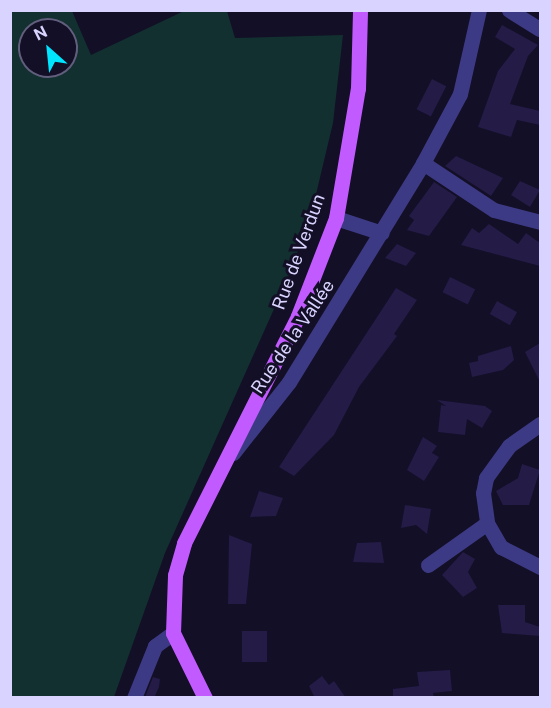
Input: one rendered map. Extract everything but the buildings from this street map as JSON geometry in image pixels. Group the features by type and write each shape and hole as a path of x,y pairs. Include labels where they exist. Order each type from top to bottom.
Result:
{"main road":[{"name":"Rue de Verdun","path":"173,633 172,593 184,543 230,458 298,316 336,218 358,88 360,10"},
{"path":"173,633 205,698"}],"street":[{"name":"Rue de la Vallée","path":"230,458 289,382 423,163 460,94 479,10"},
{"path":"509,10 540,29"},
{"path":"423,163 494,210 540,222"},
{"path":"336,218 382,233"},
{"path":"540,424 509,446 486,478 487,523 506,551 540,567"},
{"path":"428,565 487,523"},
{"path":"134,698 155,646 173,633"}],"green space":[{"path":"10,11 72,11 75,18 18,18 18,78 78,78 78,25 91,55 184,11 227,11 235,38 343,35 333,123 313,207 291,271 165,553 114,697 11,697"}]}
